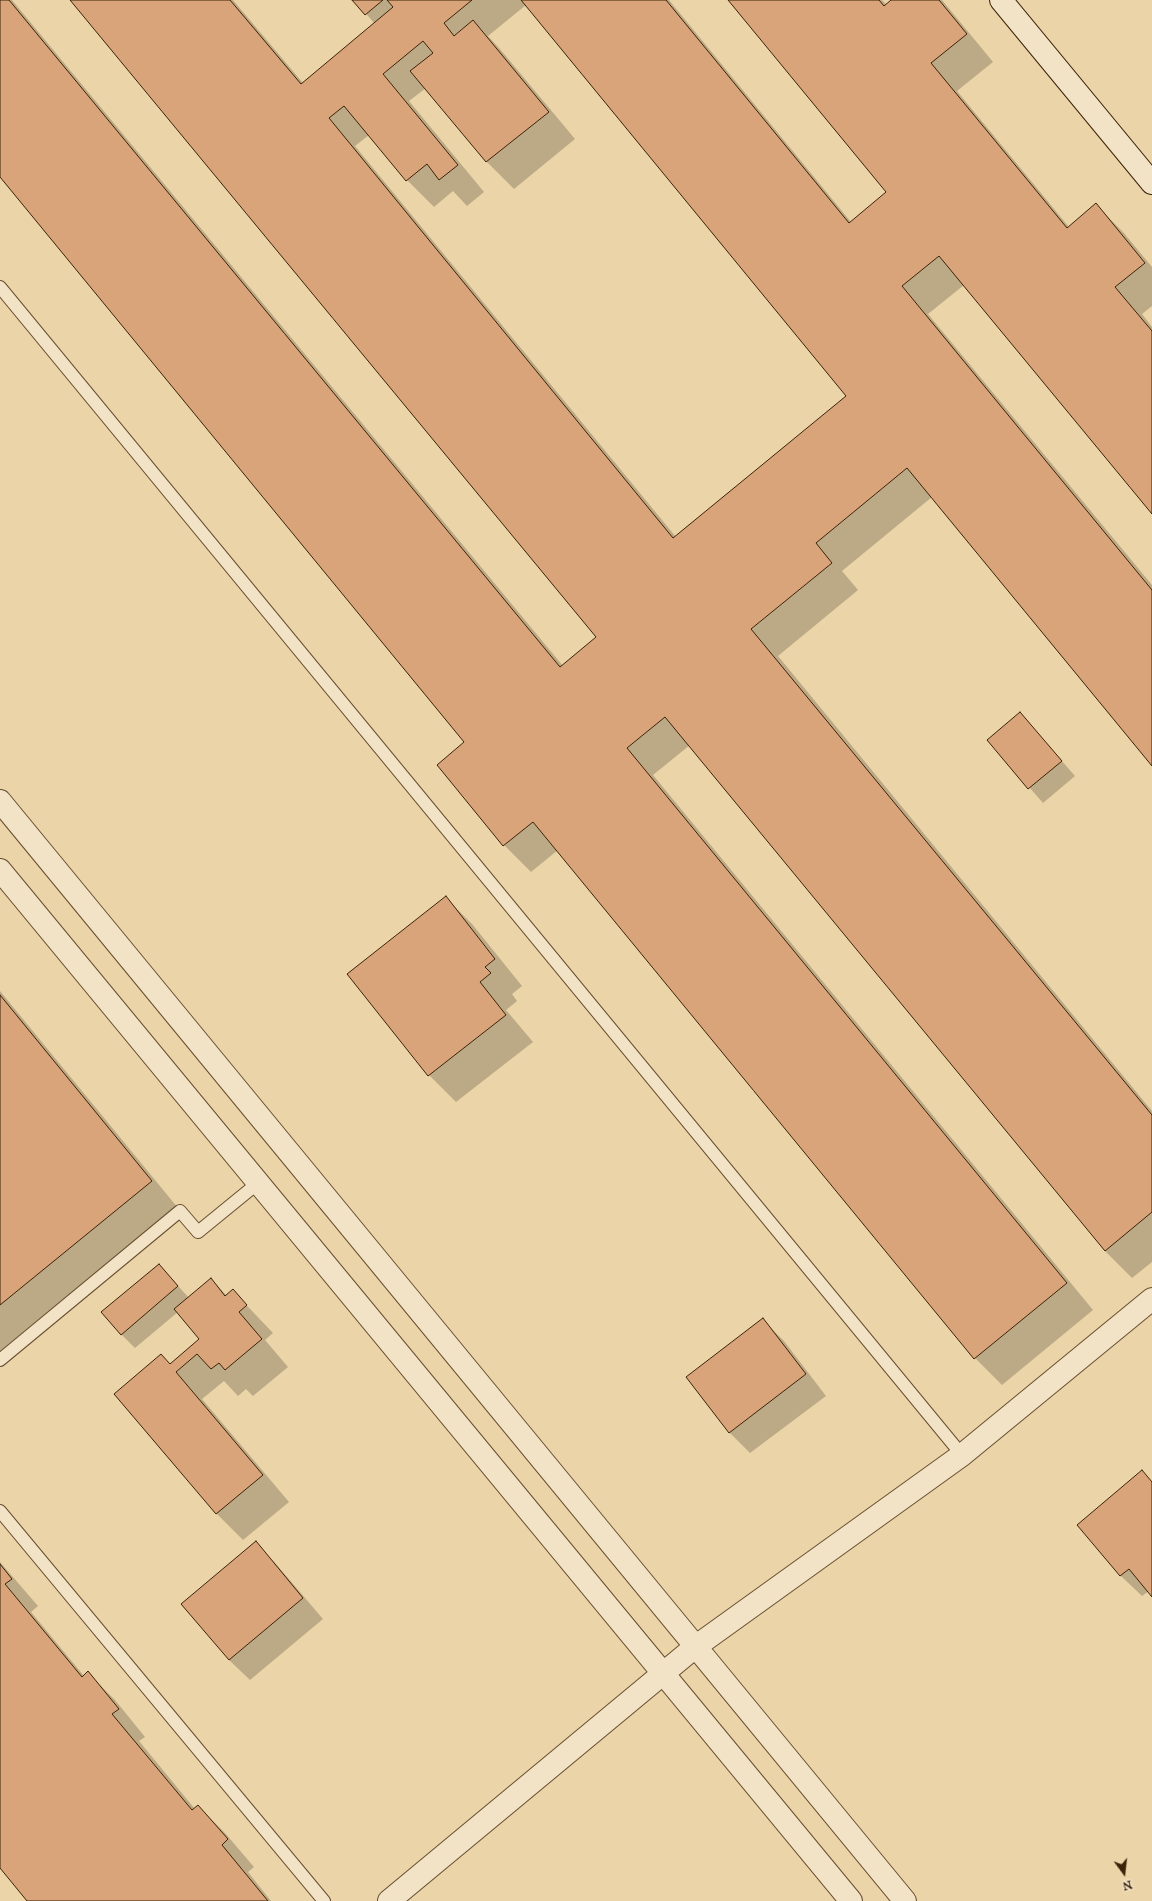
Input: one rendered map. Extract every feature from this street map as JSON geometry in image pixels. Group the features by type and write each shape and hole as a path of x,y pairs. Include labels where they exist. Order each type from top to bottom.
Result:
{"street":[{"path":"1001,0 1152,184"},
{"path":"0,802 905,1901"},
{"path":"0,870 851,1901"},
{"path":"389,1901 695,1647 962,1455 1152,1299"}],"lane":[{"path":"0,287 962,1455"},
{"path":"0,1360 180,1211 198,1232 258,1183"},
{"path":"0,1511 324,1901"}],"building":[{"path":"0,0 9,0 560,667 596,637 70,0 230,0 301,84 393,7 387,0 472,0 444,23 454,36 473,20 549,112 486,162 410,71 433,53 423,41 383,74 458,165 439,180 427,164 406,181 344,106 329,118 673,538 846,396 521,0 666,0 849,223 886,192 728,0 879,0 884,6 891,0 939,0 967,34 931,63 1067,228 1096,203 1145,263 1115,287 1152,331 1152,514 939,256 902,286 1152,590 1152,766 907,468 816,543 832,563 751,629 1152,1115 1152,1212 1105,1251 665,717 627,748 1067,1283 974,1359 533,822 503,846 437,765 464,742 0,177"},
{"path":"352,0 383,0 365,15"},
{"path":"1020,712 1062,761 1028,789 987,740"},
{"path":"446,896 495,959 485,967 491,973 480,982 506,1015 428,1076 347,974"},
{"path":"0,995 152,1181 0,1305"},
{"path":"159,1264 178,1286 121,1335 101,1312"},
{"path":"211,1278 225,1296 233,1289 247,1305 239,1312 262,1339 225,1370 219,1363 211,1369 197,1354 176,1372 263,1475 216,1514 114,1394 161,1354 170,1364 199,1339 174,1309"},
{"path":"763,1318 806,1374 729,1433 686,1377"},
{"path":"1142,1470 1152,1482 1152,1597 1129,1569 1120,1576 1077,1525"},
{"path":"256,1541 303,1598 229,1660 181,1604"},
{"path":"0,1564 12,1579 5,1584 82,1677 88,1671 119,1709 112,1714 192,1810 198,1805 228,1839 222,1845 268,1901 27,1901 0,1868"}]}
